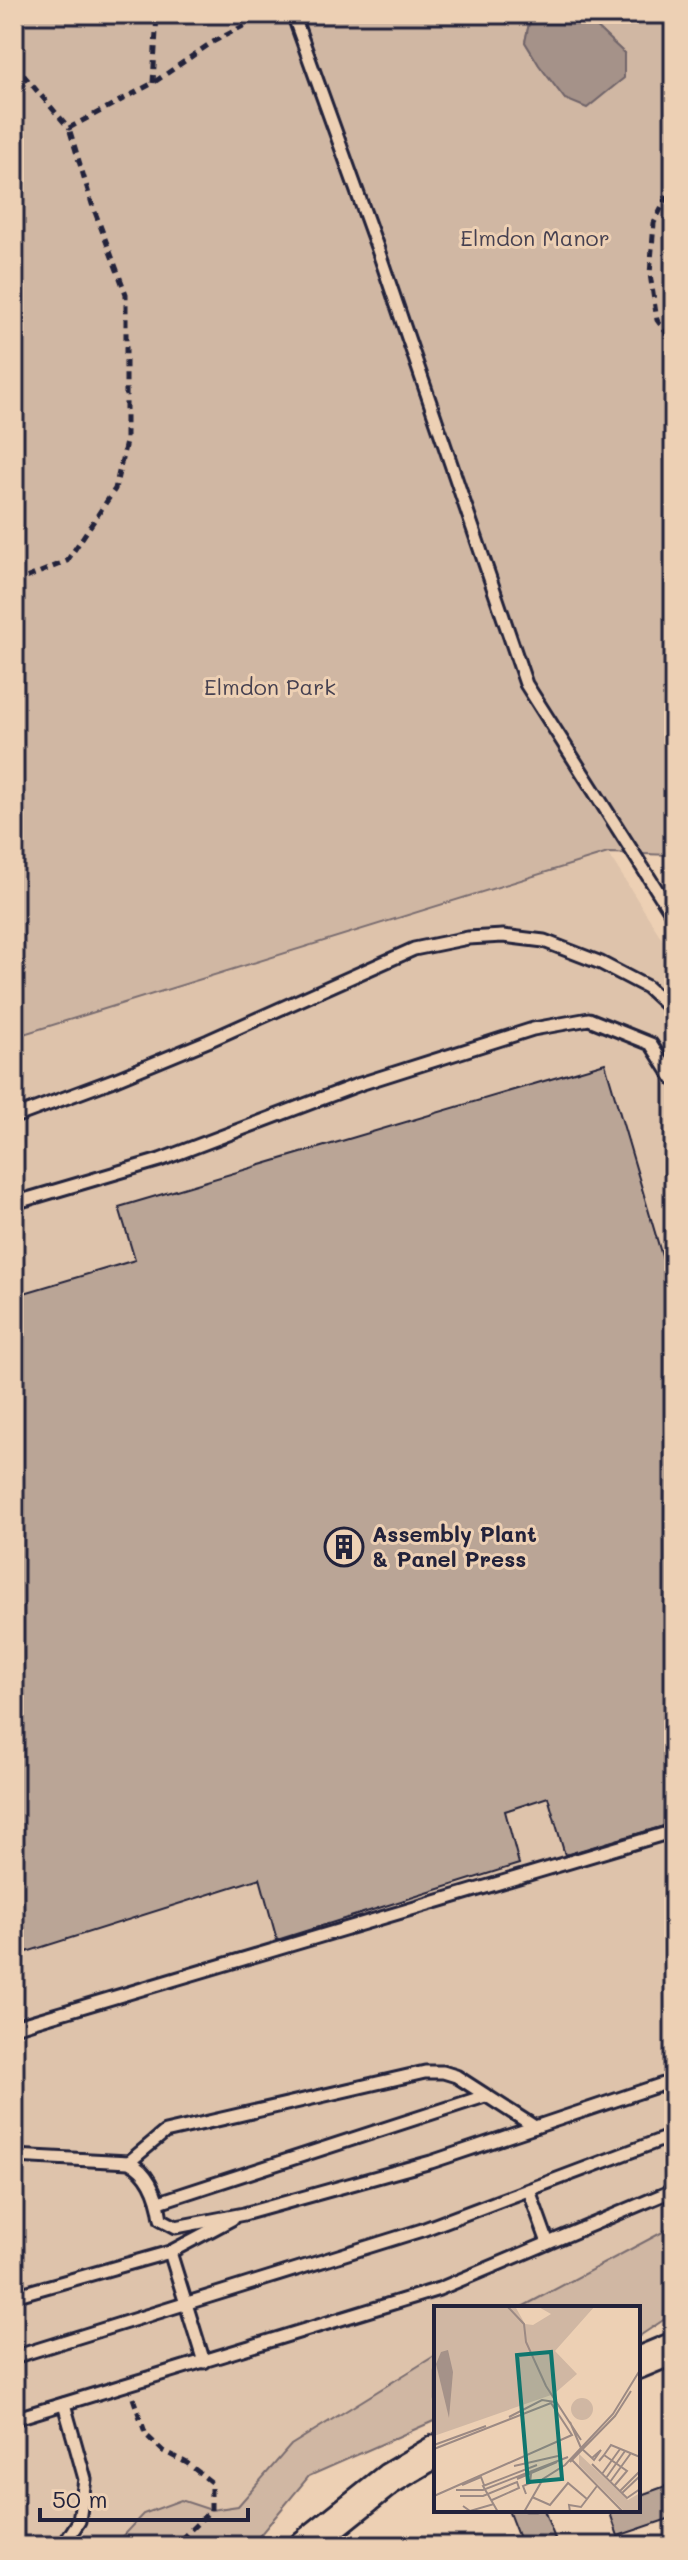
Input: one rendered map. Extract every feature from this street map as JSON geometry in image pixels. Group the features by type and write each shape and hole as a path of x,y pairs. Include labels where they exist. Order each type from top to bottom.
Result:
{"street":[{"path":"640,2362 674,2348"},
{"path":"305,2546 389,2479 434,2452"}],"lane":[{"path":"293,14 377,247 526,684 674,917"},
{"path":"14,1117 182,1052 414,949 468,938 503,936 544,941 601,963 647,987 674,1012"},
{"path":"14,1203 160,1160 360,1084 533,1029 589,1019 651,1044 674,1080"},
{"path":"14,2027 674,1831"},
{"path":"129,2162 165,2132 425,2072 456,2076 535,2127"},
{"path":"14,2156 129,2162 141,2169 159,2202 161,2219 176,2227 244,2214 431,2162 672,2081"},
{"path":"159,2202 485,2096"},
{"path":"14,2357 422,2230 674,2135"},
{"path":"529,2190 548,2243"},
{"path":"14,2419 439,2289 674,2190"},
{"path":"14,2296 170,2252 244,2214"},
{"path":"170,2252 204,2362"},
{"path":"63,2546 79,2521 85,2479 64,2404"}],"path":[{"path":"153,83 157,14"},
{"path":"69,128 153,83 211,43 266,14"},
{"path":"14,64 69,128 92,204 126,294 126,442 115,489 67,561 14,583"},
{"path":"674,183 654,223 650,274 657,320 674,343"},
{"path":"128,2385 146,2435 163,2451 187,2463 211,2482 211,2510 174,2546"}],"shaded area":[{"path":"531,14 579,14 591,22 624,53 624,78 587,108 565,99 525,42"},
{"path":"608,853 674,958 674,2226 524,2306 434,2306 434,2356 403,2373 204,2546 14,2546 14,1037"}],"green space":[{"name":"Elmdon Park","path":"14,14 531,14 525,42 565,99 624,53 579,14 674,14 674,855 608,853 14,1037"},
{"path":"674,2226 674,2313 640,2336 640,2306 524,2306"},
{"path":"434,2356 434,2421 309,2476 251,2546 113,2546 143,2514 181,2500 211,2510 238,2506 291,2445"}],"building":[{"name":"Assembly Plant & Panel Press","path":"605,1063 674,1297 674,1823 565,1855 548,1797 505,1811 519,1864 277,1940 260,1878 14,1956 14,1296 135,1260 119,1207"},
{"path":"674,2483 674,2517 618,2536 610,2512 640,2512 640,2495"},
{"path":"509,2512 545,2512 555,2539 534,2546 522,2546"}],"place":[{"name":"Assembly Plant & Panel Press","path":"344,1547"}],"park label":[{"name":"Elmdon Manor","path":"535,238"}]}
